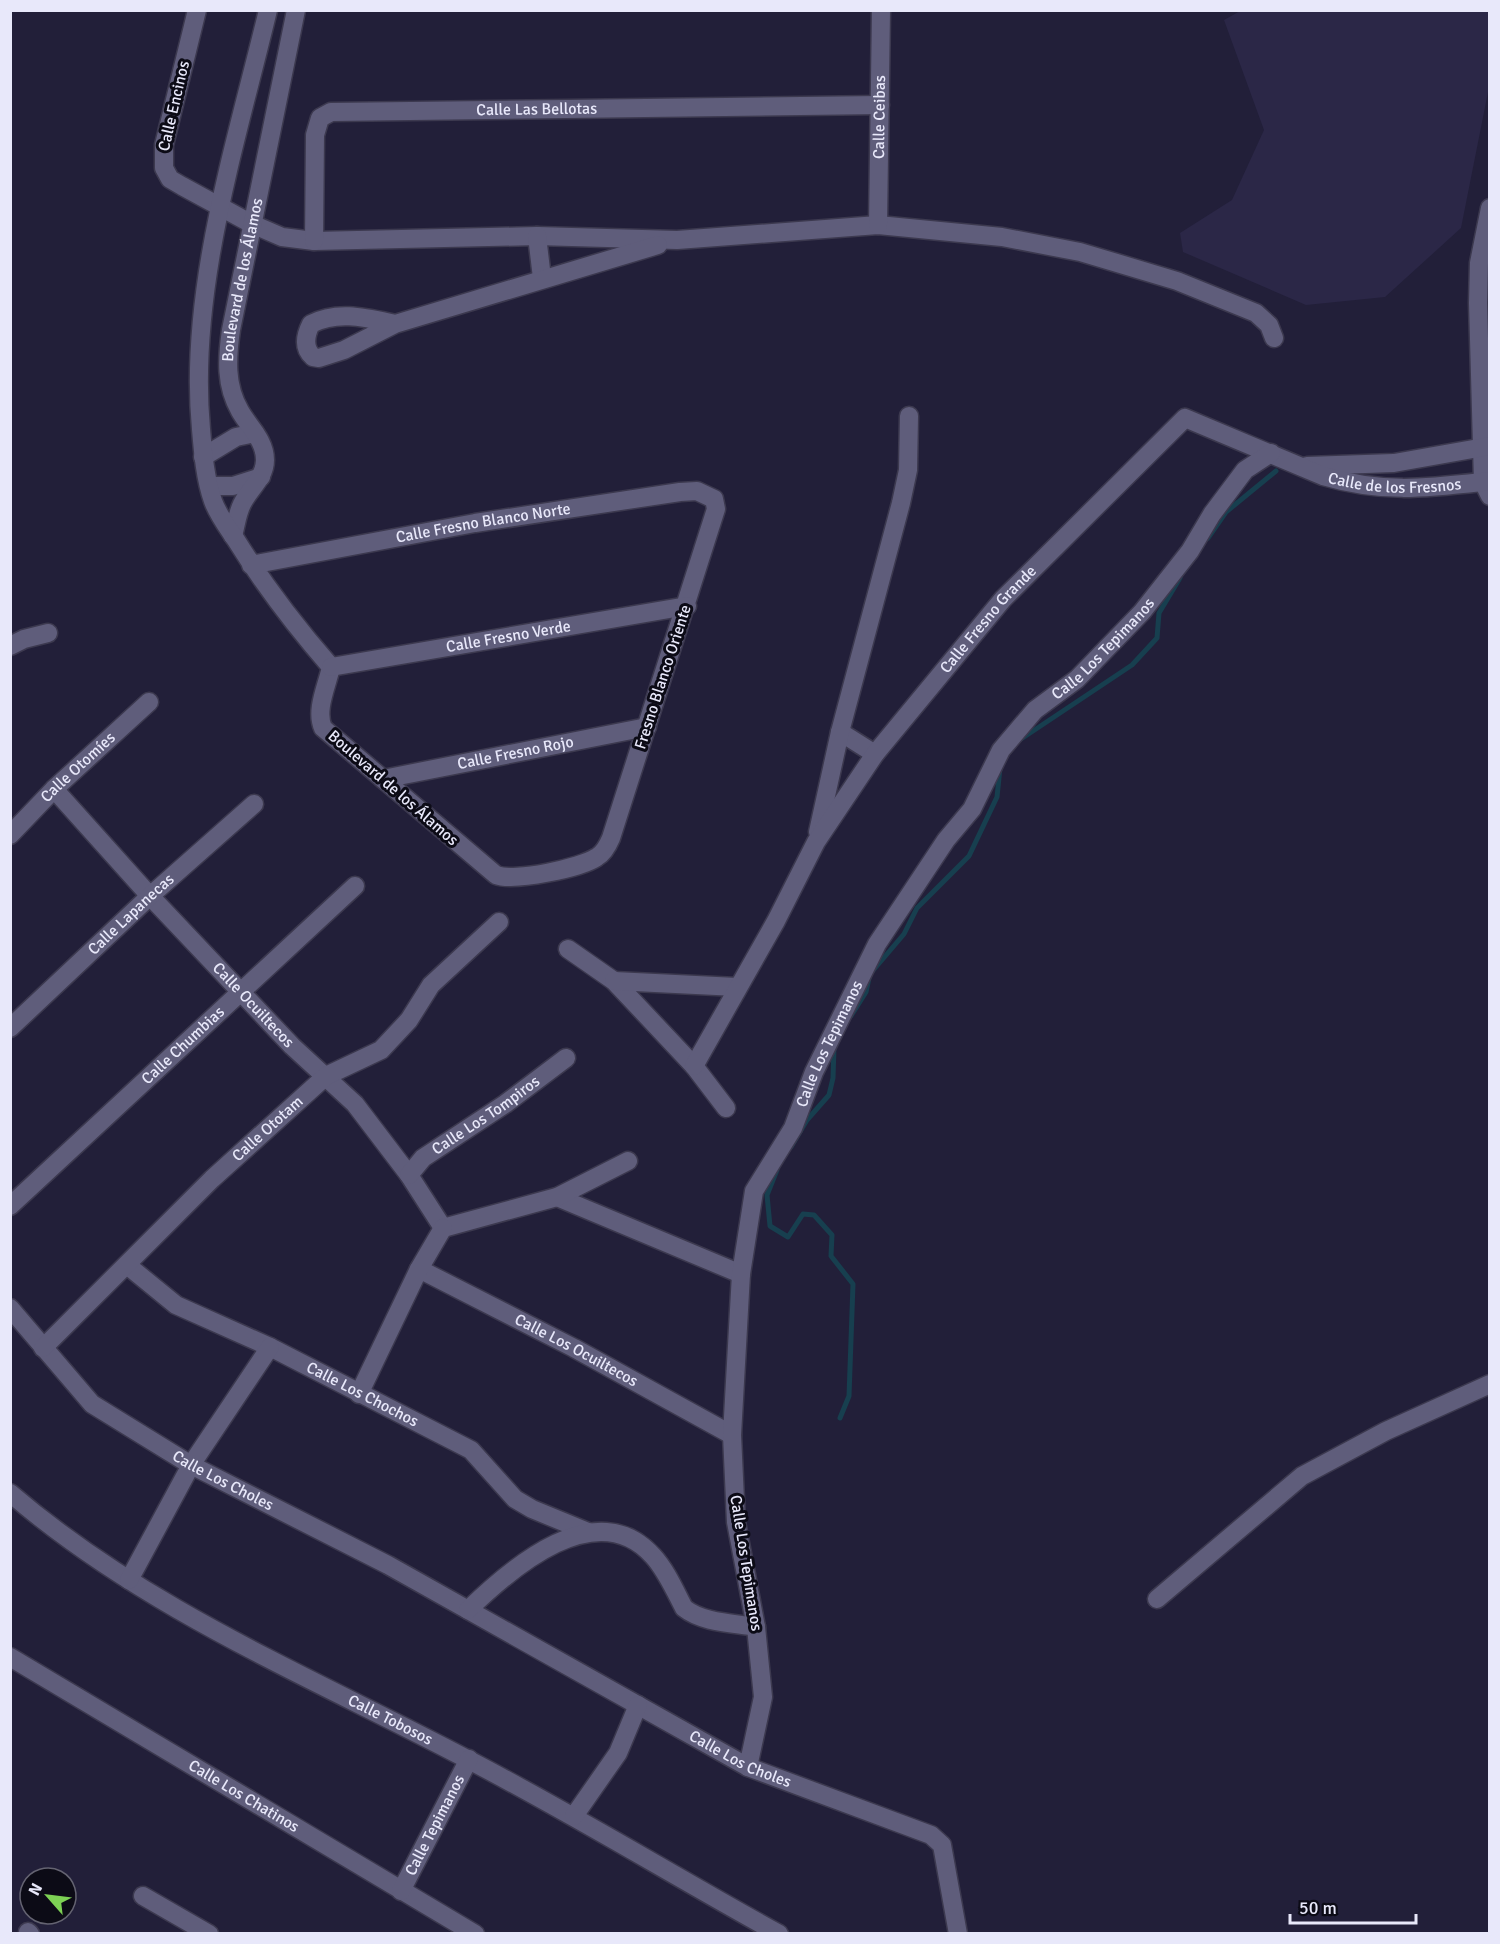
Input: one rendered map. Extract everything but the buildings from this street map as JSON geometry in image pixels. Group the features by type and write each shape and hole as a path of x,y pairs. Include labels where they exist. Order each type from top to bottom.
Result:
{"street":[{"name":"Calle Encinos","path":"197,10 162,159 170,179 252,224 282,237 314,241 537,236 677,240"},
{"name":"Boulevard de los Álamos","path":"268,10 221,208 200,338 197,388 203,457 214,501 251,565 305,638 331,667 320,709 319,719 323,728 491,873 501,877"},
{"name":"Boulevard de los Álamos","path":"261,477 265,459 255,433 239,410 229,384 227,361 234,308 296,10"},
{"name":"Calle Ceibas","path":"878,225 881,10"},
{"name":"Calle Las Bellotas","path":"314,241 315,135 320,118 331,112 880,105"},
{"path":"1487,486 1478,303 1479,263 1489,217"},
{"path":"395,324 542,278 677,240 878,225 1002,237 1080,252 1126,264 1256,313 1269,326 1274,338"},
{"path":"537,236 542,278"},
{"name":"Calle Fresno Grande","path":"816,842 840,732 901,503 908,470 909,416"},
{"name":"Calle de los Fresnos","path":"1185,418 1302,467 1345,482 1374,488 1412,490 1487,486"},
{"name":"Calle Fresno Grande","path":"694,1066 776,921 816,842 875,754 1003,599 1185,418"},
{"path":"203,457 236,437 255,433"},
{"name":"Calle de los Fresnos","path":"1302,467 1394,463 1486,447"},
{"name":"Calle Los Tepimanos","path":"748,1767 763,1697 756,1627 736,1522 732,1435 741,1274 754,1191 794,1128 814,1072 877,944 945,840 972,809 1001,750 1035,710 1077,678 1142,612 1190,550 1212,514 1245,470 1271,453"},
{"path":"210,486 233,486 261,477"},
{"path":"233,536 241,505 261,477"},
{"name":"Calle Fresno Blanco Norte","path":"251,565 474,523 680,492 697,491 714,499"},
{"name":"Fresno Blanco Oriente","path":"501,877 510,878 559,869 591,860 602,852 611,838 715,517 714,499"},
{"name":"Calle Fresno Verde","path":"331,667 687,606"},
{"path":"10,646 24,639 48,633"},
{"name":"Calle Otomíes","path":"10,835 54,789 149,702"},
{"name":"Calle Fresno Rojo","path":"383,779 646,727"},
{"path":"840,732 875,754"},
{"name":"Calle Ocuiltecos","path":"54,789 150,896 292,1046 355,1104 409,1175 443,1228"},
{"name":"Calle Lapanecas","path":"10,1028 150,896 254,804"},
{"name":"Calle Chumbias","path":"10,1206 355,886"},
{"name":"Calle Ototam","path":"43,1348 212,1179 326,1076 381,1050 409,1020 430,985 499,922"},
{"path":"568,950 614,981 694,1066 726,1108"},
{"path":"614,981 737,987"},
{"name":"Calle Los Tompiros","path":"409,1175 423,1158 505,1104 566,1058"},
{"path":"359,1395 419,1269 443,1228 557,1197 628,1161"},
{"path":"557,1197 741,1274"},
{"name":"Calle Los Chochos","path":"127,1264 176,1305 270,1347 359,1395 471,1450 515,1499 532,1509 588,1532"},
{"name":"Calle Los Ocuiltecos","path":"419,1269 574,1348 732,1435"},
{"name":"Calle Los Choles","path":"10,1308 92,1404 191,1465 388,1565 748,1767 935,1838 942,1845 958,1934"},
{"path":"129,1580 191,1465 270,1347"},
{"path":"1157,1599 1302,1476 1386,1431 1490,1384"},
{"name":"Calle Tobosos","path":"10,1493 52,1528 193,1620 574,1816 779,1934"},
{"path":"468,1610 502,1577 527,1559 568,1539 603,1530 616,1533 653,1556 684,1608 691,1613 711,1620 756,1627"},
{"name":"Calle Los Chatinos","path":"10,1657 400,1891 476,1934"},
{"path":"574,1816 618,1753 638,1705"},
{"name":"Calle Tepimanos","path":"400,1891 468,1760"},
{"path":"143,1896 209,1934"}],"shaded area":[{"path":"1242,10 1489,11 1489,87 1461,228 1385,297 1306,305 1183,252 1180,233 1232,200 1264,130 1224,20"}],"waterway":[{"path":"1208,538 1226,512 1276,471"},
{"path":"1018,741 1132,665 1157,638 1159,613 1180,578"},
{"path":"851,1016 866,992 870,974 904,934 917,908 969,856 997,797 1000,768"},
{"path":"791,1147 807,1120 829,1095 833,1078 834,1047"},
{"path":"777,1170 767,1195 770,1226 788,1237 803,1214 814,1215 832,1235 831,1256 853,1284 849,1396 840,1418"}]}
